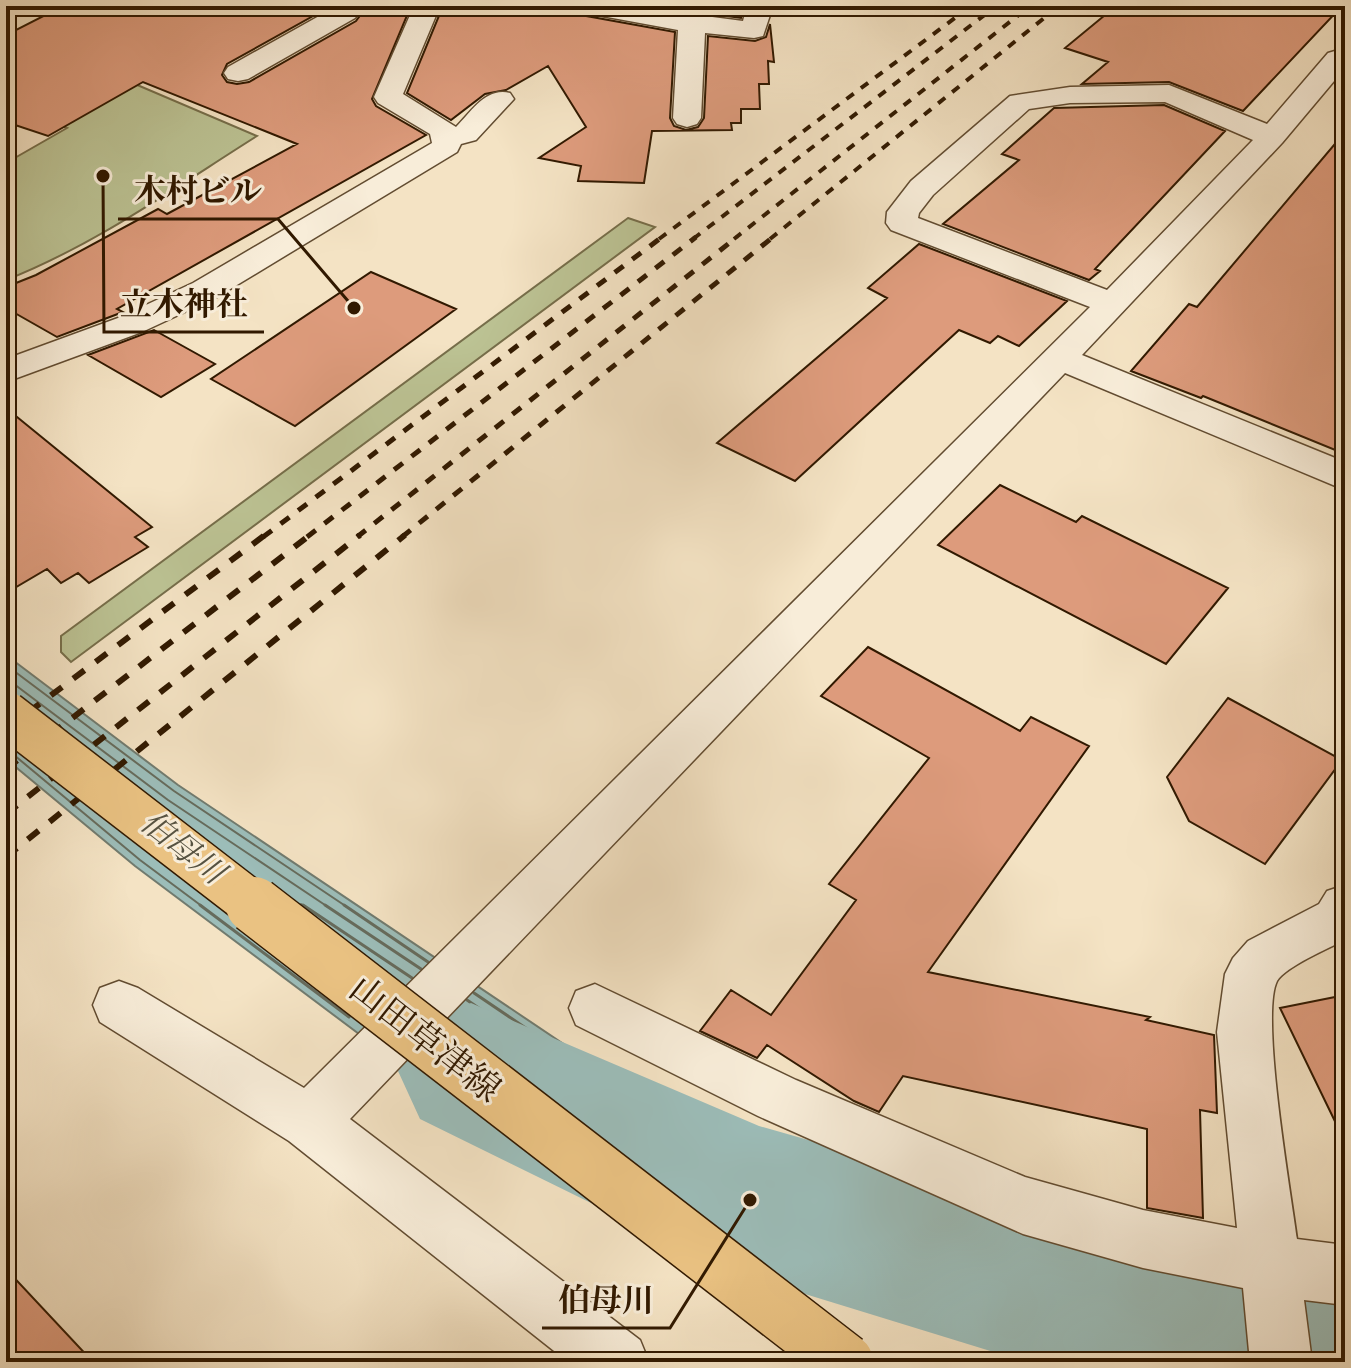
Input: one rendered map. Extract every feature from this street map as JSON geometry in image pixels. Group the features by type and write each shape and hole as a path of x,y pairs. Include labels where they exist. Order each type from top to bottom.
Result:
{"main road":[{"name":"山田草津線","path":"6,714 845,1362"}],"street":[{"path":"238,73 346,12 351,6"},
{"path":"6,371 130,325 205,290 447,146 444,130 388,97 427,6"},
{"path":"591,6 657,20 754,30 760,6"},
{"path":"687,118 692,22"},
{"path":"309,1122 1112,304 1272,137 1338,59 1345,56"},
{"path":"1112,304 902,223 903,212 922,188 1020,102 1070,95 1169,93 1272,137"},
{"path":"446,138 466,134 500,99"},
{"path":"1059,358 1343,472"},
{"path":"1281,1362 1244,1032 1251,974 1266,957 1337,919 1345,906"},
{"path":"119,1005 309,1122 618,1362"},
{"path":"595,1008 777,1098 1023,1205 1143,1239 1345,1275"}],"green space":[{"path":"74,58 257,136 103,233 6,280 6,186 11,183 6,180 6,163 67,128 52,122"},
{"path":"628,218 655,227 71,662 61,652 61,636"}],"water":[{"path":"6,655 178,785 641,1096 619,1140 566,1169 463,1112 135,866 6,759"}],"building":[{"path":"63,6 331,6 227,64 222,75 227,82 237,84 249,82 356,21 367,6 411,6 372,99 376,106 426,135 117,309 123,312 57,337 6,308 6,287 36,275 158,209 167,214 297,144 143,82 48,136 6,122 6,35"},
{"path":"443,6 575,6 581,15 675,32 670,118 674,126 686,130 698,127 704,118 708,36 755,41 766,37 770,24 774,62 768,61 769,84 759,84 760,109 741,109 741,123 731,123 732,130 652,131 644,183 578,181 581,166 539,158 586,127 548,66 506,90 485,94 451,120 407,93"},
{"path":"651,6 744,6 741,18"},
{"path":"1116,6 1342,6 1243,111 1169,82 1082,84 1108,62 1065,48"},
{"path":"1164,105 1225,131 1095,269 1100,271 1089,280 943,224 1019,160 1002,154 1054,108"},
{"path":"1345,132 1345,454 1203,396 1201,398 1131,371 1189,304 1197,307"},
{"path":"919,244 1067,301 1019,346 998,336 990,343 959,330 795,481 717,443 887,298 868,288"},
{"path":"371,272 456,309 295,426 211,379"},
{"path":"154,330 215,364 161,397 88,355"},
{"path":"6,408 152,527 135,537 148,547 89,583 78,573 61,583 47,569 6,593"},
{"path":"1000,485 1076,522 1082,516 1228,588 1166,664 938,545"},
{"path":"868,647 1020,731 1031,717 1089,746 928,972 1150,1017 1146,1020 1214,1035 1217,1113 1200,1110 1203,1218 1147,1208 1147,1129 903,1076 879,1112 854,1101 767,1045 757,1058 700,1031 731,990 771,1015 856,900 829,884 929,758 821,696"},
{"path":"1228,698 1342,760 1265,864 1189,821 1167,777"},
{"path":"1345,995 1345,1142 1280,1008"},
{"path":"6,1269 93,1362 6,1362"}],"waterway":[{"name":"伯母川","path":"471,1071 750,1200 1295,1362"}],"railway":[{"path":"659,239 971,6"},
{"path":"693,239 996,6"},
{"path":"734,239 1030,6"},
{"path":"770,239 1059,6"},
{"path":"263,537 662,237"},
{"path":"307,537 696,237"},
{"path":"357,537 737,237"},
{"path":"402,537 773,237"},
{"path":"6,729 265,535"},
{"path":"6,769 310,535"},
{"path":"6,814 360,535"},
{"path":"6,857 405,535"}],"place":[{"name":"立木神社","path":"103,176"},
{"name":"木村ビル","path":"354,308"},
{"name":"伯母川","path":"750,1200"}]}
